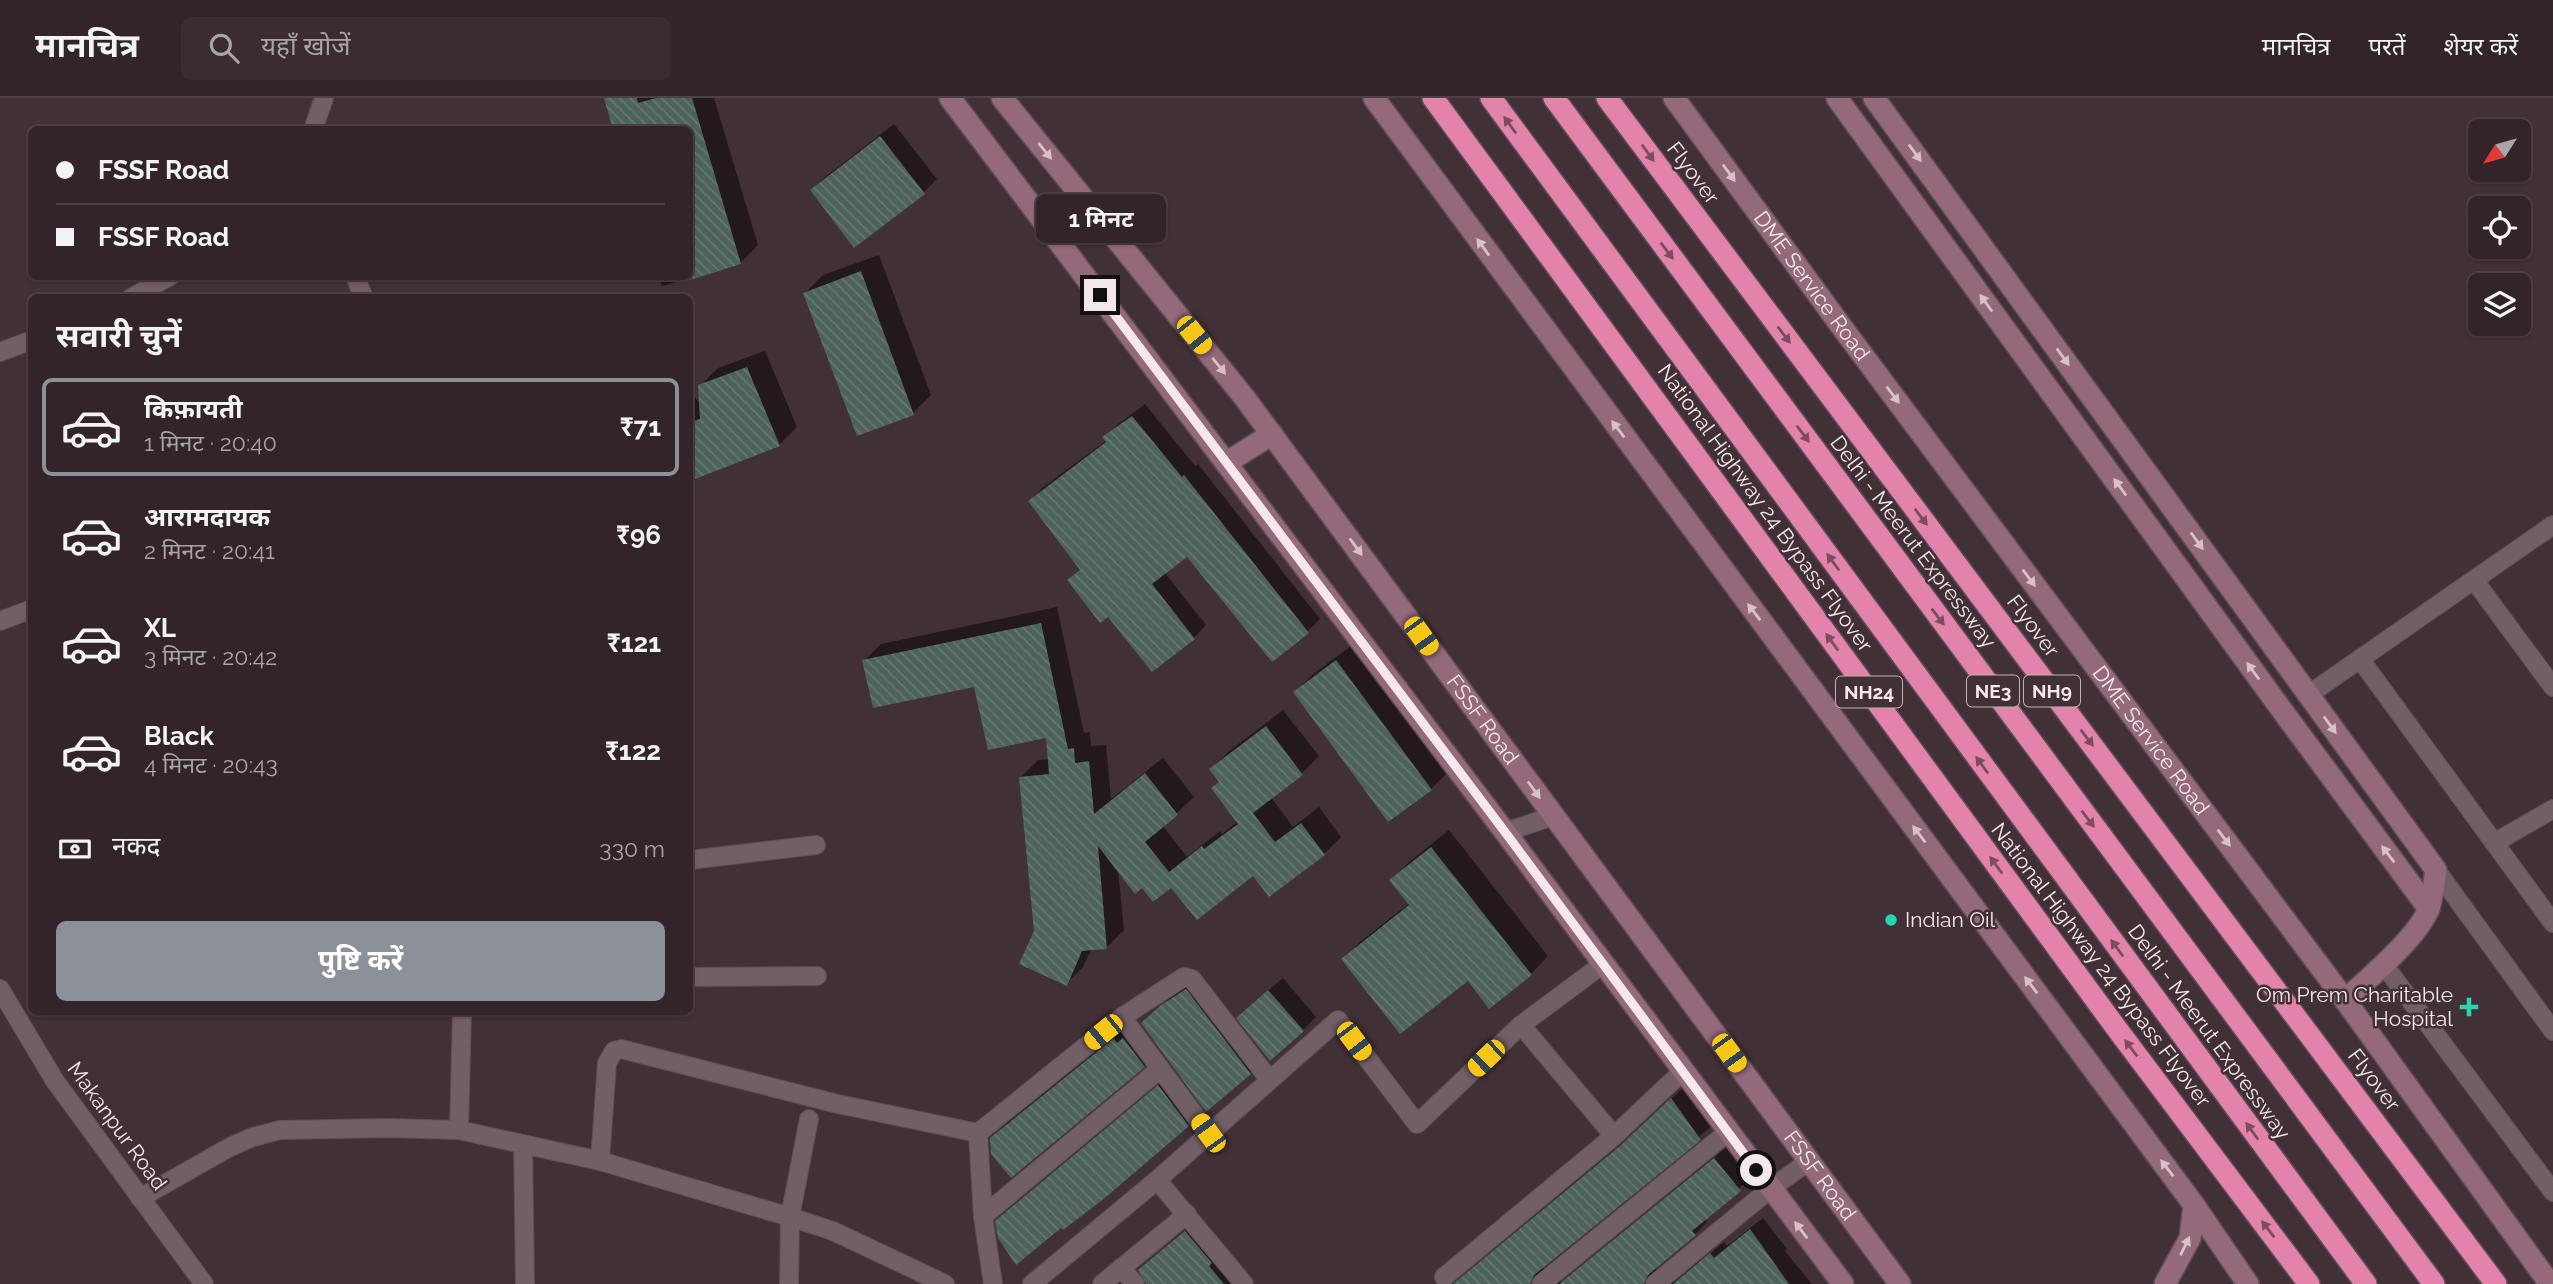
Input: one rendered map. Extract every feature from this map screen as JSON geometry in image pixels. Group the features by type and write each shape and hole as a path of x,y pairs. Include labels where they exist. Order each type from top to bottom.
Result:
{"highway":[{"name":"National Highway 24 Bypass Flyover","path":"1433,98 2120,1033 2309,1284"},
{"name":"Delhi - Meerut Expressway","path":"1491,98 2366,1284"},
{"name":"Delhi - Meerut Expressway","path":"1554,98 2434,1284"},
{"name":"Flyover","path":"1607,98 2496,1284"}],"street":[{"path":"315,126 324,98"},
{"path":"950,98 1843,1284"},
{"name":"FSSF Road","path":"1002,98 1244,397 1900,1284"},
{"path":"1374,98 2194,1205 2248,1284"},
{"name":"DME Service Road","path":"1674,98 1860,352 2345,1000 2550,1284"},
{"path":"1837,98 2429,909"},
{"path":"1874,98 2553,1031"},
{"path":"138,294 163,280"},
{"path":"0,352 28,342"},
{"path":"1226,463 1272,434"},
{"path":"2308,695 2553,526"},
{"path":"2474,580 2553,687"},
{"path":"2218,622 2241,603"},
{"path":"0,621 28,610"},
{"path":"2360,659 2553,923"},
{"path":"2494,843 2553,809"},
{"path":"1505,832 1554,816"},
{"path":"693,860 816,845"},
{"path":"2345,1000 2384,965 2429,909 2436,870"},
{"path":"1032,1284 1157,1180 1338,1020 1417,1124 1521,1026 1603,964"},
{"path":"2384,965 2553,1192"},
{"path":"693,977 817,976"},
{"path":"978,1133 1122,1017 1188,977 1269,1079"},
{"name":"Makanpur Road","path":"0,989 55,1081 204,1284"},
{"path":"459,1130 462,1015"},
{"path":"1122,1017 1208,1133"},
{"path":"1521,1026 1614,1136"},
{"path":"600,1161 607,1063 614,1051 621,1049 838,1104 978,1133"},
{"path":"983,1216 1160,1069"},
{"path":"1444,1277 1614,1136 1683,1071"},
{"path":"789,1284 790,1217 809,1119"},
{"path":"140,1198 230,1147 280,1130 459,1130 600,1161 790,1217 832,1231 944,1284"},
{"path":"1541,1284 1728,1132"},
{"path":"978,1133 983,1216 993,1284"},
{"path":"523,1144 525,1284"},
{"path":"1656,1284 1770,1189 1809,1161"},
{"path":"1157,1180 1244,1284"},
{"path":"2165,1284 2190,1238 2194,1205"},
{"path":"1102,1284 1187,1214"},
{"path":"1121,1268 1135,1284"}],"building":[{"path":"604,98 637,98 638,103 656,98 692,98 741,264 693,279 693,126 612,126"},
{"path":"880,136 925,194 854,248 810,190"},
{"path":"861,271 914,415 857,436 803,293"},
{"path":"747,367 780,446 693,480 693,421 700,419 698,385"},
{"path":"1132,416 1182,477 1184,475 1309,633 1272,662 1187,557 1152,584 1195,639 1152,672 1108,617 1100,623 1067,580 1080,570 1028,501 1106,442 1102,437"},
{"path":"1041,623 1068,749 1074,748 1075,763 1089,761 1094,814 1145,773 1178,815 1145,842 1169,872 1202,846 1204,849 1238,824 1211,788 1219,782 1209,769 1266,726 1303,775 1253,813 1275,842 1301,823 1325,855 1269,897 1253,876 1197,920 1171,888 1153,902 1142,888 1135,894 1098,846 1107,949 1082,951 1067,986 1019,964 1034,931 1019,777 1049,774 1046,738 988,750 974,687 873,708 862,660"},
{"path":"1336,660 1432,790 1388,822 1293,692"},
{"path":"1431,847 1532,975 1489,1009 1468,981 1400,1034 1341,959 1409,905 1389,880"},
{"path":"1186,989 1251,1074 1206,1112 1141,1023 1161,1005"},
{"path":"1268,990 1304,1031 1270,1061 1236,1018"},
{"path":"1114,1038 1117,1043 1123,1038 1145,1067 1011,1178 991,1154 990,1138"},
{"path":"1158,1085 1189,1126 1106,1197 1063,1230 1061,1228 1016,1265 998,1238 995,1221"},
{"path":"1671,1098 1701,1140 1534,1275 1530,1284 1453,1284 1621,1145"},
{"path":"1714,1158 1741,1191 1692,1231 1696,1235 1648,1275 1644,1284 1559,1284"},
{"path":"1750,1229 1789,1284 1673,1284 1710,1253 1714,1258"},
{"path":"1185,1231 1212,1263 1209,1266 1224,1284 1146,1284 1138,1270"}],"place":[{"name":"Indian Oil","path":"1891,920"},
{"name":"Om Prem Charitable Hospital","path":"2469,1007"}],"route":[{"path":"1100,295 1756,1170"}]}
